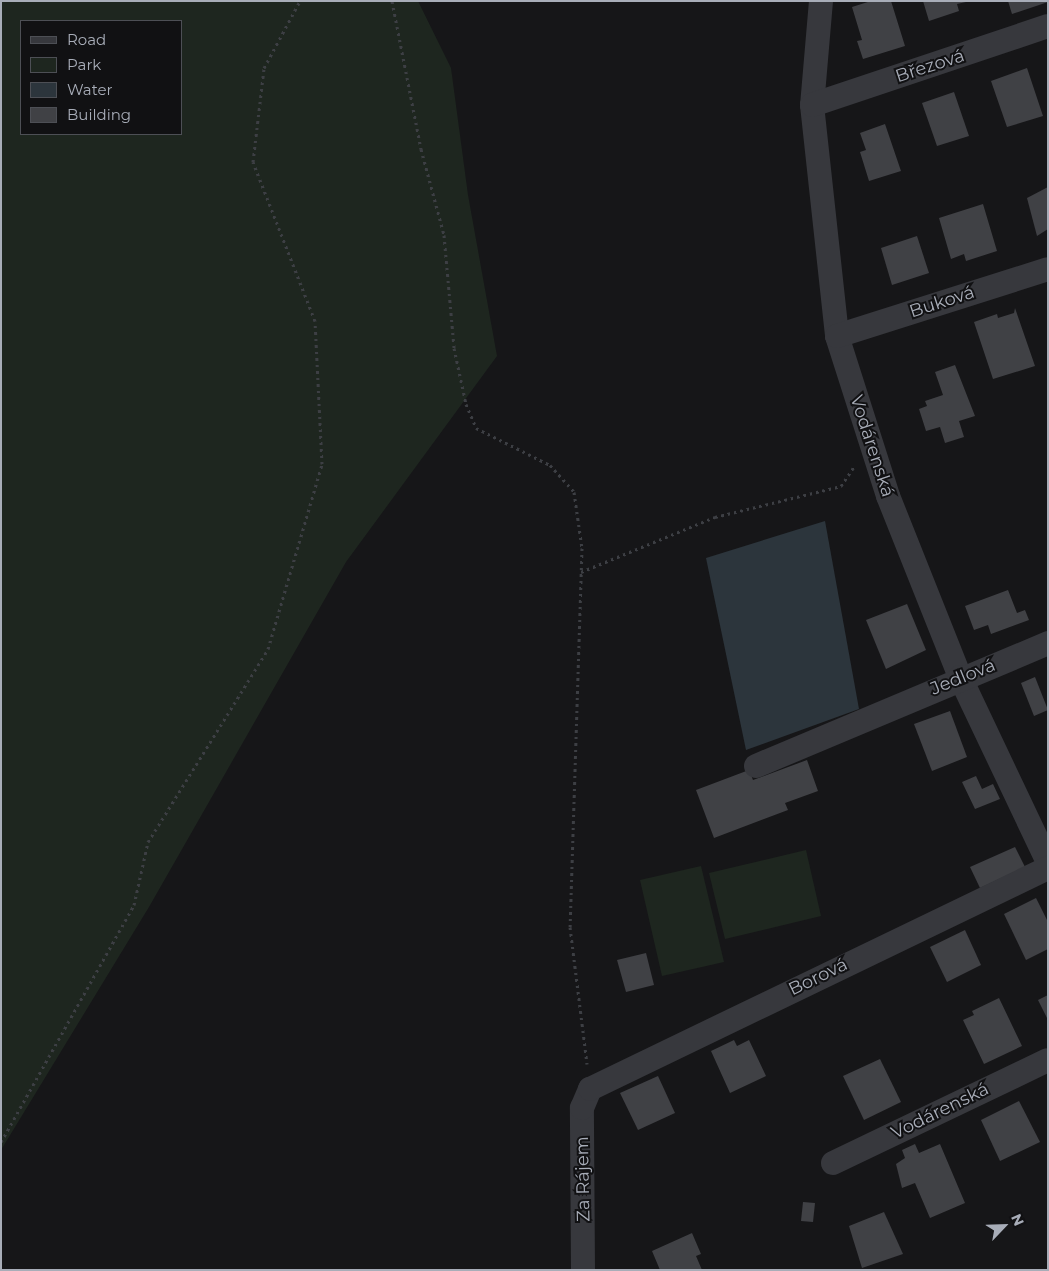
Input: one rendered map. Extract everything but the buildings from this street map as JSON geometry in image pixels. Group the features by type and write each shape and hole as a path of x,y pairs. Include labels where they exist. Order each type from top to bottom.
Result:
{"street":[{"name":"Vodárenská","path":"822,1 812,105 837,336 888,496 960,678 1048,862"},
{"name":"Březová","path":"812,105 1048,26"},
{"name":"Buková","path":"837,336 1048,269"},
{"name":"Jedlová","path":"756,766 960,678 1048,643"},
{"name":"Borová","path":"590,1089 1048,868"},
{"name":"Vodárenská","path":"833,1163 1048,1060"},
{"name":"Za Rájem","path":"583,1270 582,1108 590,1089"}],"path":[{"path":"1,1142 134,905 148,842 268,649 322,464 315,321 253,162 264,68 300,1"},
{"path":"392,1 421,150 444,235 454,348 466,404 476,428 550,464 574,492 582,548 570,927 590,1089"},
{"path":"581,572 715,517 841,486 871,442"}],"green space":[{"path":"1,1 418,1 451,68 468,195 497,356 346,562 149,907 1,1150"},
{"path":"806,850 821,916 725,939 709,873"},
{"path":"701,866 724,962 662,976 640,880"}],"water":[{"path":"825,521 859,709 746,750 706,558"}]}
